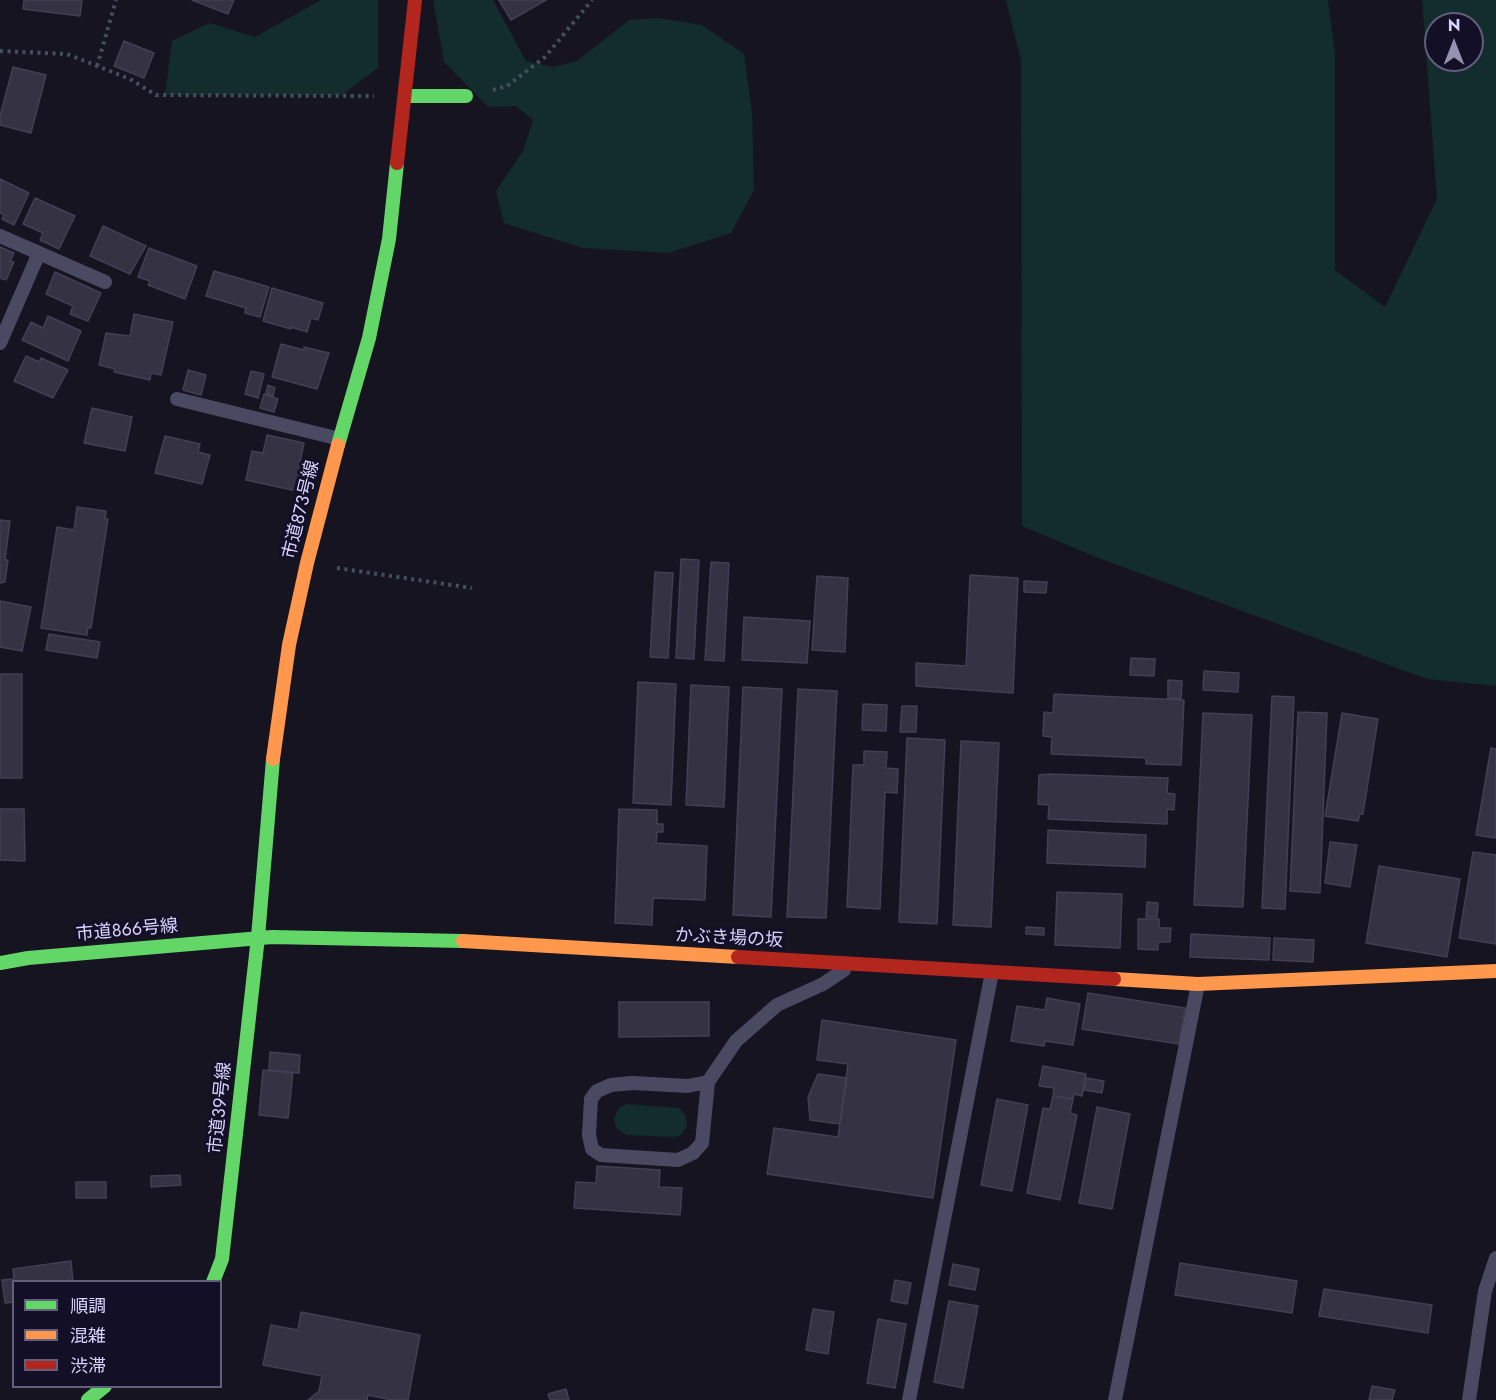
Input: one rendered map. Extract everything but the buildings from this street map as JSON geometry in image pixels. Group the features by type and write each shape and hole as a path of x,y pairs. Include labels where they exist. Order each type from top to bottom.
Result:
{"street":[{"name":"市道873号線","path":"258,937 275,739 289,645 307,563 369,338 389,239 415,0"},
{"path":"405,96 466,96"},
{"name":"市道866号線","path":"0,963 27,958 258,937"},
{"name":"かぶき場の坂","path":"258,937 421,939 1198,984 1496,971"},
{"name":"市道39号線","path":"213,1280 222,1258 258,937"},
{"path":"88,1400 103,1388"}],"lane":[{"path":"0,236 105,282"},
{"path":"0,343 39,253"},
{"path":"177,399 340,439"},
{"path":"708,1082 688,1086 632,1083 611,1085 597,1091 591,1099 589,1135 592,1149 601,1155 678,1160 693,1153 702,1143 708,1082 736,1041 777,1005 823,984 853,964"},
{"path":"909,1400 992,972"},
{"path":"1115,1400 1198,984"},
{"path":"1469,1400 1485,1291 1496,1258"}],"path":[{"path":"97,66 116,0"},
{"path":"466,96 507,86 545,57 592,0"},
{"path":"0,51 67,54 130,79 156,95 405,96"},
{"path":"307,563 472,588"}],"green space":[{"path":"321,0 378,0 378,68 342,95 165,95 172,41 209,23 255,37"},
{"path":"433,0 493,0 526,61 553,67 577,61 629,20 657,18 702,25 744,54 752,112 754,190 731,233 668,253 582,248 504,223 496,191 523,151 533,120 516,106 488,107 444,62"},
{"path":"1006,0 1328,0 1335,54 1335,270 1385,307 1437,199 1427,72 1484,72 1484,12 1424,12 1424,27 1422,0 1496,0 1496,686 1427,679 1096,557 1022,526 1021,60"},
{"path":"627,1104 679,1108 686,1116 687,1126 681,1135 675,1137 626,1135 616,1128 614,1119 619,1108"}],"traffic: fast":[{"path":"405,96 466,96"},
{"path":"338,445 369,338 389,239 397,163"},
{"path":"214,1280 222,1259 258,937 273,759"},
{"path":"0,963 28,958 272,937 463,941"},
{"path":"88,1400 103,1388"}],"traffic: slow":[{"path":"273,759 289,645 307,563 338,445"},
{"path":"463,941 738,957"},
{"path":"1114,979 1198,984 1496,971"}],"traffic: jam":[{"path":"397,163 415,0"},
{"path":"738,957 1114,979"}]}
